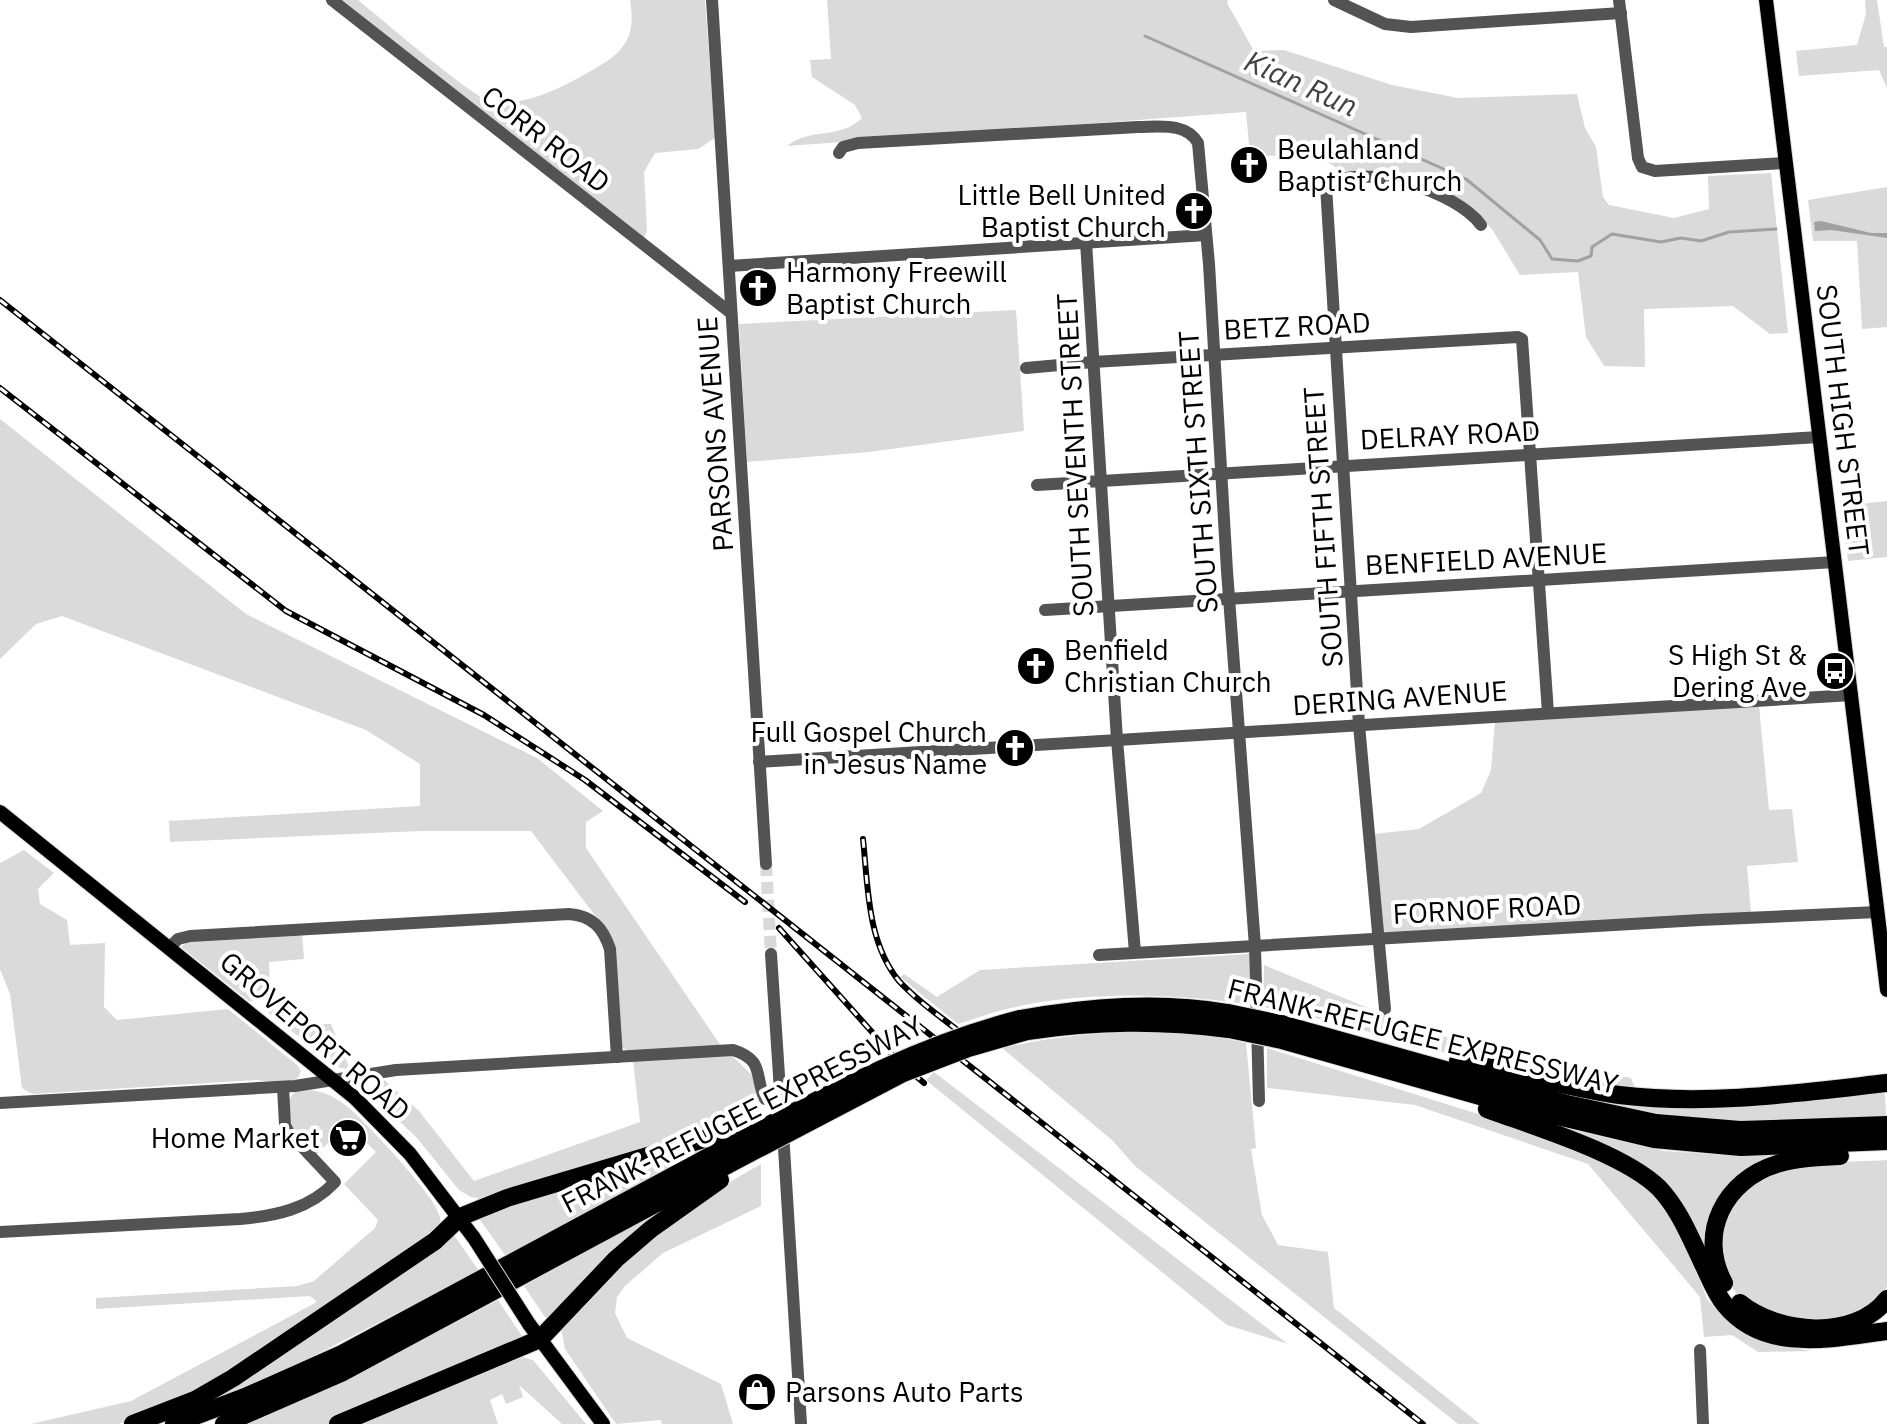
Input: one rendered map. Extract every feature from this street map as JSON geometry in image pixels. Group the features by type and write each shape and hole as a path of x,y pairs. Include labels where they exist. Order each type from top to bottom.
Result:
{"highway":[{"name":"FRANK-REFUGEE EXPRESSWAY","path":"224,1424 353,1367 726,1155 805,1106 913,1054 955,1038 1023,1025 1229,1021 1366,1046 1567,1104 1656,1123 1740,1130 1887,1125"},
{"name":"FRANK-REFUGEE EXPRESSWAY","path":"174,1424 342,1354 726,1155 937,1058 1023,1025"},
{"name":"FRANK-REFUGEE EXPRESSWAY","path":"1282,1032 1453,1089 1596,1127 1676,1142 1756,1147 1887,1141"},
{"path":"1366,1046 1471,1063 1572,1088 1641,1097 1747,1097 1887,1083"},
{"path":"1453,1089 1484,1108 1561,1137 1643,1175 1669,1200 1681,1219 1725,1305 1753,1328 1768,1335 1801,1339 1887,1331"},
{"path":"1887,1151 1793,1160 1755,1174 1734,1189 1721,1210 1714,1252 1719,1273 1734,1298 1757,1316 1777,1323 1810,1327 1848,1324 1870,1315 1887,1299"},
{"path":"133,1424 195,1400 245,1371 435,1241 460,1217 507,1198 726,1155"},
{"path":"338,1424 535,1332 651,1229 726,1155"}],"main road":[{"name":"SOUTH HIGH STREET","path":"1766,0 1887,990"},
{"name":"GROVEPORT ROAD","path":"0,812 170,947 382,1123 460,1217 535,1332 603,1424"}],"street":[{"name":"CORR ROAD","path":"332,0 731,313"},
{"name":"PARSONS AVENUE","path":"712,0 766,864"},
{"path":"1334,0 1385,24 1411,27 1620,6 1638,158 1642,167 1655,171 1785,163"},
{"name":"SOUTH SIXTH STREET","path":"839,153 843,147 858,143 1138,127 1169,127 1189,131 1198,147 1255,946 1259,1101"},
{"name":"SOUTH FIFTH STREET","path":"1385,1009 1359,725 1326,186 1340,178 1399,181 1456,203 1481,225"},
{"path":"729,266 1206,235"},
{"name":"SOUTH SEVENTH STREET","path":"1086,242 1117,740 1135,952"},
{"name":"BETZ ROAD","path":"1026,368 1518,337 1522,339 1531,454"},
{"name":"DELRAY ROAD","path":"1037,485 1819,437"},
{"path":"1531,454 1548,713"},
{"name":"BENFIELD AVENUE","path":"1045,610 1835,562"},
{"name":"DERING AVENUE","path":"759,762 1852,695"},
{"name":"FORNOF ROAD","path":"1099,955 1878,912"},
{"path":"170,947 178,939 190,936 569,914 586,917 599,926 606,936 612,962 617,1057"},
{"path":"771,954 801,1424"},
{"path":"0,1103 283,1087 396,1070 733,1050 744,1054 756,1066 762,1097 780,1099"},
{"path":"0,1232 240,1219 273,1215 302,1206 335,1182 289,1133 285,1125 283,1087"},
{"path":"1700,1350 1703,1424"}],"shaded area":[{"path":"339,0 358,0 465,86 490,101 503,102 531,98 558,88 614,56 630,33 630,0 705,0 715,138 698,149 655,153 644,172 647,231 643,240"},
{"path":"827,0 1228,0 1254,51 1284,50 1392,85 1458,98 1577,94 1585,128 1596,147 1603,197 1609,205 1674,218 1709,209 1708,176 1771,173 1788,333 1770,334 1733,306 1644,309 1645,367 1604,366 1586,337 1578,272 1520,275 1492,229 1471,208 1390,176 1342,171 1315,155 1250,156 1246,112 787,146 806,137 844,129 862,118 855,105 812,77 810,60 831,59"},
{"path":"1865,0 1877,0 1884,47 1887,47 1887,88 1879,70 1799,76 1796,51 1857,45 1866,14"},
{"path":"1887,187 1887,327 1862,329 1857,241 1813,241 1808,200"},
{"path":"1814,222 1871,233 1887,233 1887,238 1831,230 1815,231"},
{"path":"1016,310 1024,431 869,452 747,462 739,324"},
{"path":"0,419 246,614 537,758 603,811 586,822 586,848 721,1046 629,1052 620,1046 609,934 531,831 421,831 170,842 169,821 420,806 420,764 366,730 62,616 36,624 0,659"},
{"path":"1887,501 1887,557 1848,561 1841,506"},
{"path":"1759,706 1769,810 1792,809 1798,862 1747,866 1751,913 1382,935 1374,834 1419,829 1481,793 1491,770 1495,721"},
{"path":"24,850 54,873 38,889 40,904 67,920 70,945 105,943 104,1007 117,1020 228,1009 297,1065 301,1071 298,1078 286,1083 256,1080 32,1094 22,1088 10,994 0,969 0,863"},
{"path":"302,934 304,959 269,962 270,1000 249,1001 181,947 188,941"},
{"path":"1249,954 1250,1005 1162,996 1099,996 1039,1002 958,1024 900,977 904,974 937,997 980,970"},
{"path":"1264,965 1380,1013 1471,1046 1631,1078 1636,1091 1471,1060 1333,1022 1263,1007"},
{"path":"276,1007 298,1024 331,1024 350,1069 340,1068 269,1014 270,1009"},
{"path":"1145,1031 1207,1035 1246,1043 1256,1148 1251,1149 1262,1215 1278,1245 1328,1252 1334,1308 1480,1424 1458,1424 1135,1166 1112,1140 1002,1048 1073,1036"},
{"path":"1267,1048 1491,1118 1621,1169 1647,1187 1675,1219 1707,1299 1727,1320 1744,1334 1768,1344 1812,1351 1758,1352 1732,1335 1704,1337 1700,1297 1588,1164 1415,1105 1267,1088"},
{"path":"732,1056 752,1075 761,1111 690,1139 482,1199 459,1190 417,1138 374,1097 371,1087 380,1076 419,1111 474,1181 640,1122 633,1060"},
{"path":"934,1072 1288,1344 1227,1325 926,1080"},
{"path":"310,1090 345,1104 400,1162 436,1208 440,1220 435,1236 211,1386 119,1424 31,1424 131,1401 317,1302 310,1296 96,1309 96,1298 297,1286 314,1281 375,1228 378,1220 344,1184 376,1152 347,1124 316,1155 295,1131 288,1100 295,1092"},
{"path":"1880,1091 1885,1095 1886,1116 1790,1122 1691,1117 1582,1099 1582,1094"},
{"path":"1554,1126 1664,1151 1792,1155 1739,1179 1711,1265 1681,1205"},
{"path":"714,1142 715,1145 505,1255 478,1217 520,1201"},
{"path":"1887,1160 1887,1287 1874,1301 1845,1316 1801,1319 1768,1315 1742,1300 1727,1276 1721,1249 1726,1220 1741,1192 1765,1177 1798,1167"},
{"path":"761,1164 761,1206 663,1253 625,1286 617,1297 615,1313 627,1338 721,1384 733,1424 662,1424 661,1420 616,1424 565,1349 561,1327 607,1281 680,1217"},
{"path":"671,1205 547,1320 524,1286"},
{"path":"454,1235 479,1271 286,1370 183,1412"},
{"path":"498,1300 524,1339 326,1424 246,1424 350,1378"},
{"path":"523,1357 533,1360 586,1424 562,1424 519,1385 523,1397 506,1404 502,1394 490,1400 498,1424 358,1424"}],"waterway":[{"name":"Kian Run","path":"1145,36 1466,179 1540,240 1552,259 1578,261 1591,256 1592,247 1612,234 1661,242 1681,238 1701,241 1729,232 1776,229"}],"tunnel":[{"path":"766,864 771,954"}],"railway":[{"path":"0,300 1423,1424"},
{"path":"0,388 286,611 484,715 585,780 745,902"},
{"path":"863,839 871,913 888,966 913,995 961,1033"},
{"path":"779,928 897,1060 924,1083"}],"place":[{"name":"Beulahland Baptist Church","path":"1249,165"},
{"name":"Little Bell United Baptist Church","path":"1194,211"},
{"name":"Harmony Freewill Baptist Church","path":"758,288"},
{"name":"Benfield Christian Church","path":"1036,666"},
{"name":"S High St & Dering Ave","path":"1835,671"},
{"name":"Full Gospel Church in Jesus Name","path":"1015,748"},
{"name":"Home Market","path":"348,1138"},
{"name":"Parsons Auto Parts","path":"757,1392"}]}
